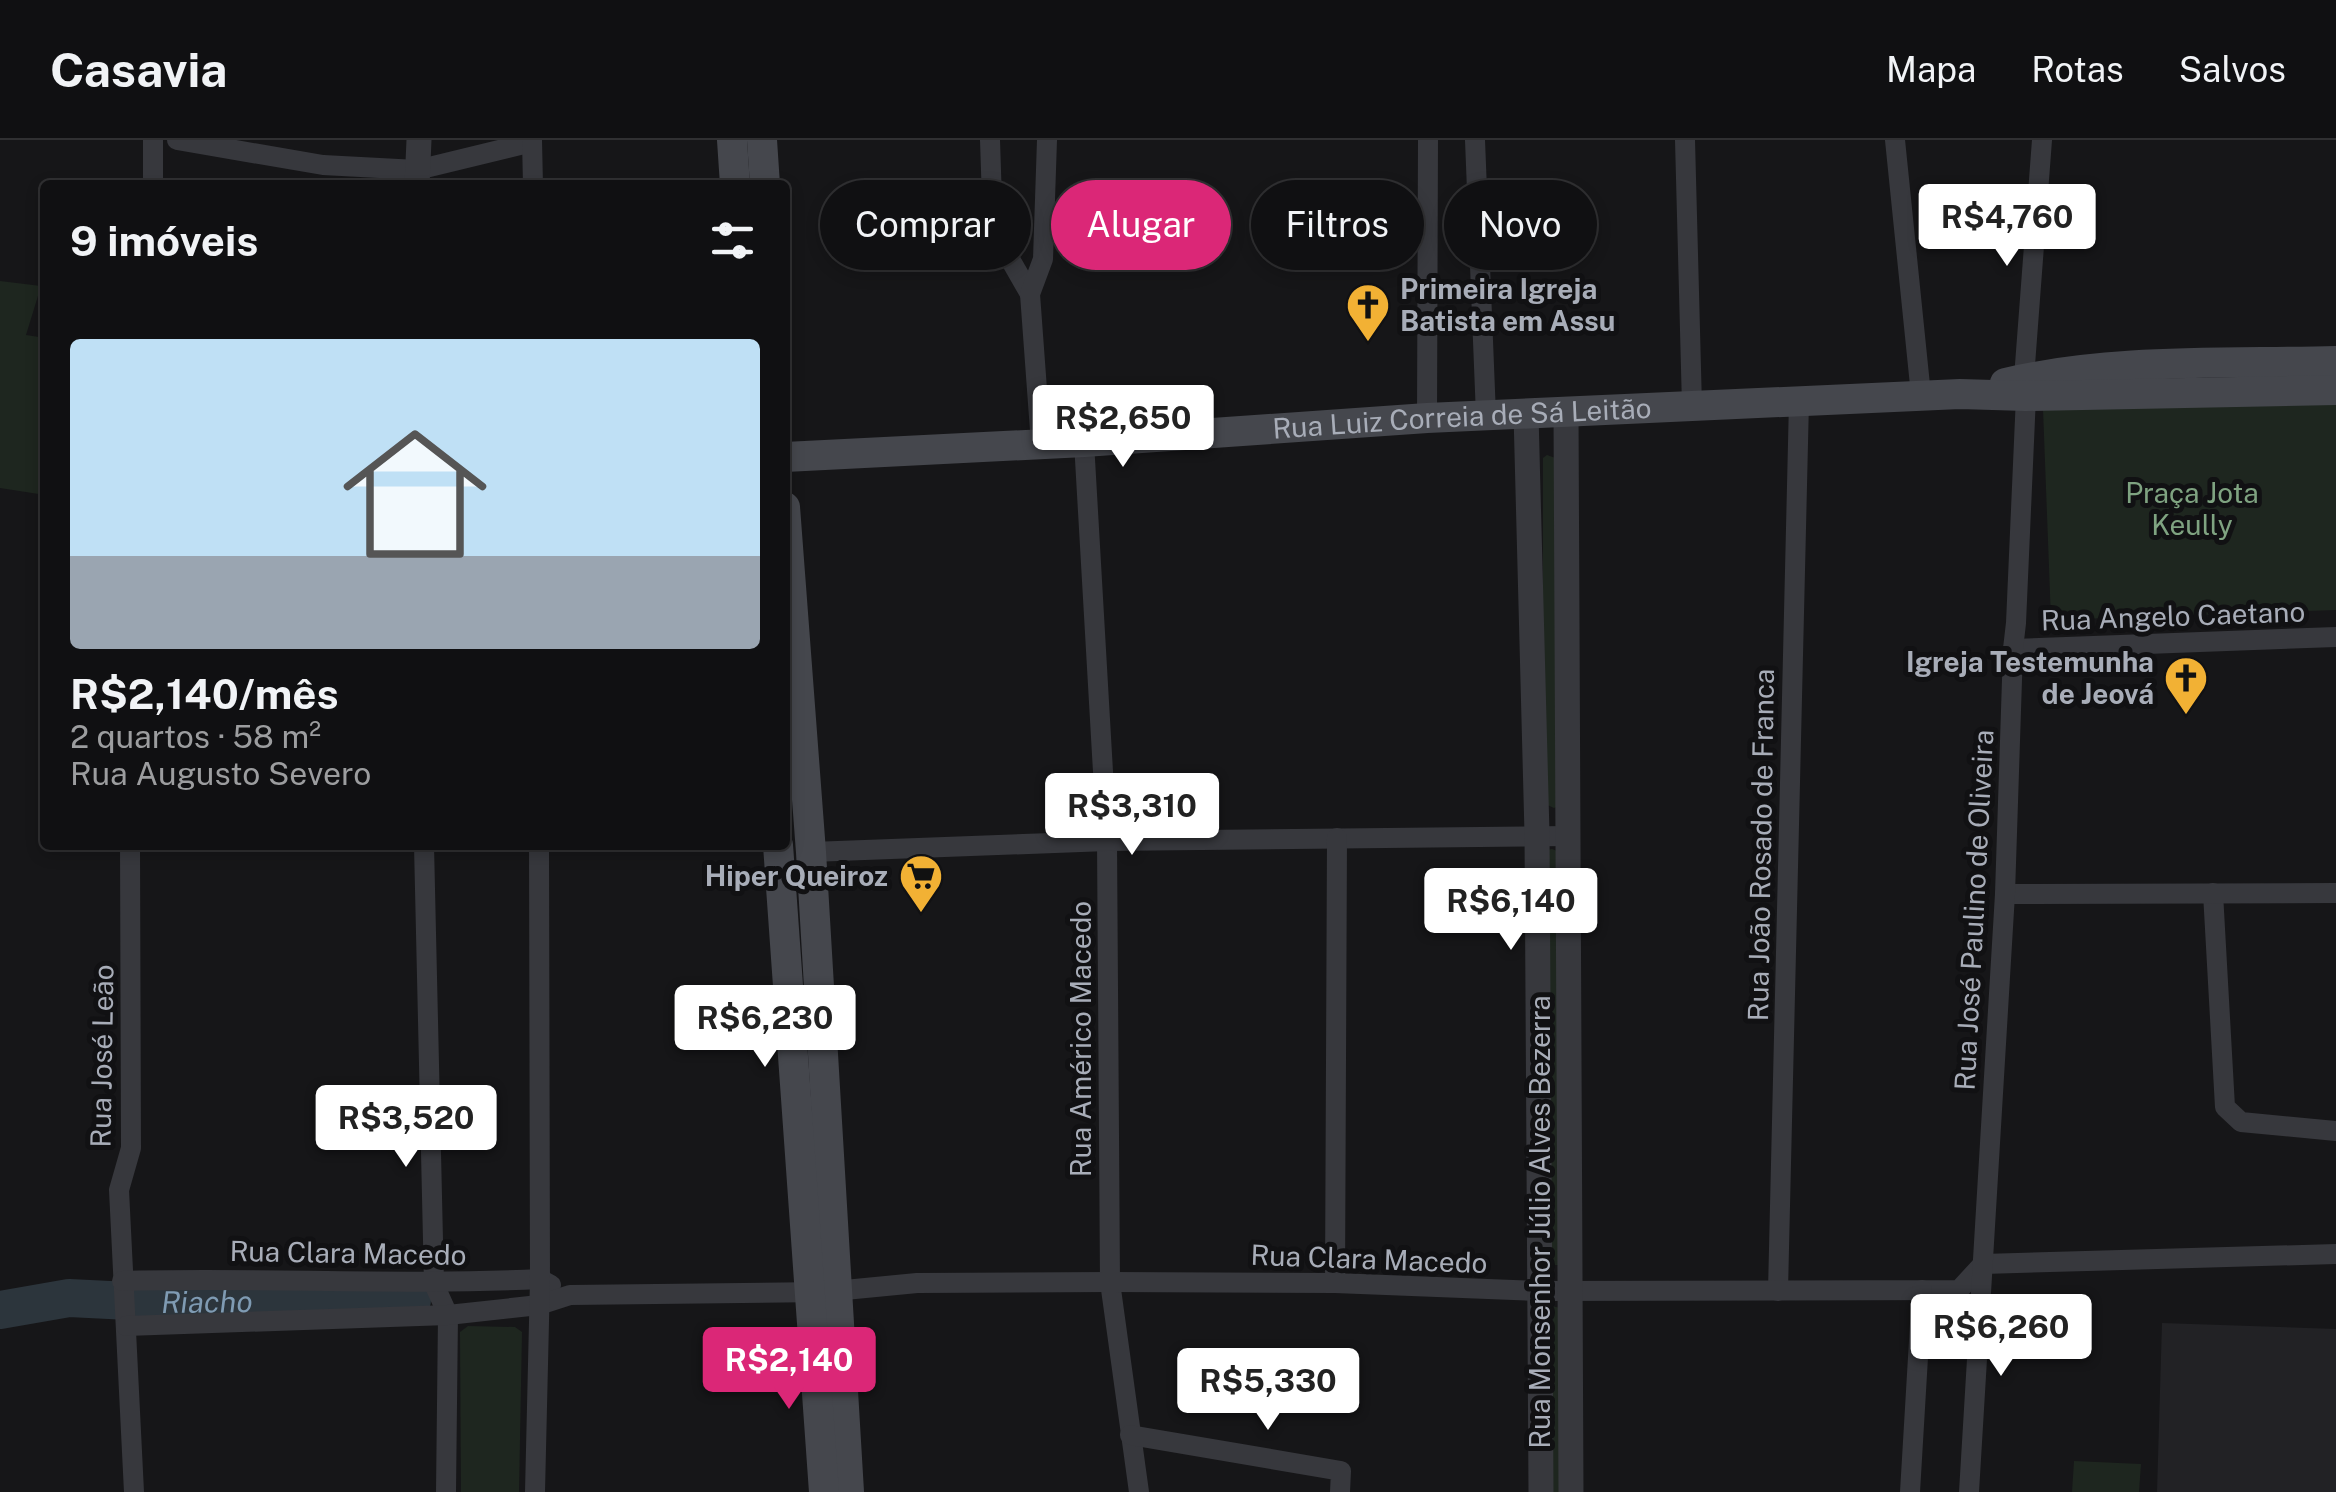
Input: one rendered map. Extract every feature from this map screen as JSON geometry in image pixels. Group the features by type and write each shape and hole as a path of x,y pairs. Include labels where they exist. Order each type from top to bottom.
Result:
{"main road":[{"path":"732,140 735,180"},
{"path":"762,140 765,180"},
{"name":"Rua Luiz Correia de Sá Leitão","path":"790,457 1084,442 1426,418 1960,394 2025,387 2119,366 2336,361"},
{"name":"Rua Luiz Correia de Sá Leitão","path":"2025,387 2336,390"},
{"path":"790,573 811,852 823,1291 824,1492"},
{"path":"779,850 823,1291 849,1492"}],"street":[{"path":"153,140 153,180"},
{"path":"177,140 417,178 532,141 533,180"},
{"path":"417,178 419,140"},
{"path":"990,140 992,201 999,240 1030,294"},
{"path":"1041,444 1030,294 1043,259 1047,140"},
{"path":"1426,418 1428,140"},
{"path":"1475,140 1486,416"},
{"path":"1685,140 1692,406"},
{"path":"1895,140 1921,396"},
{"name":"Rua José Paulino de Oliveira","path":"1969,1492 2005,894 2012,649 2042,140"},
{"name":"Rua João Rosado de Franca","path":"1778,1291 1799,401"},
{"name":"Rua Monsenhor Júlio Alves Bezerra","path":"1566,412 1572,1492"},
{"name":"Rua Monsenhor Júlio Alves Bezerra","path":"1526,414 1538,834 1541,1492"},
{"name":"Rua Américo Macedo","path":"1084,442 1107,841 1110,1279 1139,1492"},
{"name":"Rua Angelo Caetano","path":"2012,649 2336,637"},
{"path":"811,852 1107,841 1569,836"},
{"path":"1336,1283 1337,838"},
{"name":"Rua José Leão","path":"130,850 130,1148 119,1190 134,1492"},
{"path":"424,850 434,1284 448,1315 446,1492"},
{"path":"535,1492 540,1280 538,850"},
{"path":"2005,894 2336,893"},
{"path":"2213,894 2225,1107 2241,1122 2336,1131"},
{"path":"1983,1264 2336,1254"},
{"name":"Rua Clara Macedo","path":"126,1326 448,1315 539,1306 570,1295 823,1291 917,1283 1110,1279 1540,1291 1960,1290 1983,1264"},
{"name":"Rua Clara Macedo","path":"122,1281 434,1284 540,1280 570,1295"},
{"path":"1910,1492 1922,1290"},
{"path":"1130,1435 1341,1471 1340,1492"}],"shaded area":[{"path":"2162,1323 2336,1329 2336,1492 2157,1492"}],"green space":[{"path":"0,281 40,286 26,335 40,337 40,494 0,488"},
{"name":"Praça Jota Keully","path":"2336,399 2336,610 2051,620 2043,409"},
{"path":"1547,455 1558,459 1559,806 1554,808 1543,803 1543,458"},
{"path":"1547,850 1560,852 1561,1265 1550,1265"},
{"path":"1551,1306 1561,1308 1564,1492 1548,1492"},
{"path":"468,1326 515,1327 522,1332 519,1492 461,1492 460,1332"},
{"path":"2074,1461 2141,1464 2139,1492 2072,1492"}],"waterway":[{"name":"Riacho","path":"0,1310 69,1298 170,1303 412,1300"}],"place":[{"name":"Primeira Igreja Batista em Assu","path":"1368,343"},
{"name":"Igreja Testemunha de Jeová","path":"2186,716"},
{"name":"Hiper Queiroz","path":"921,914"}]}
